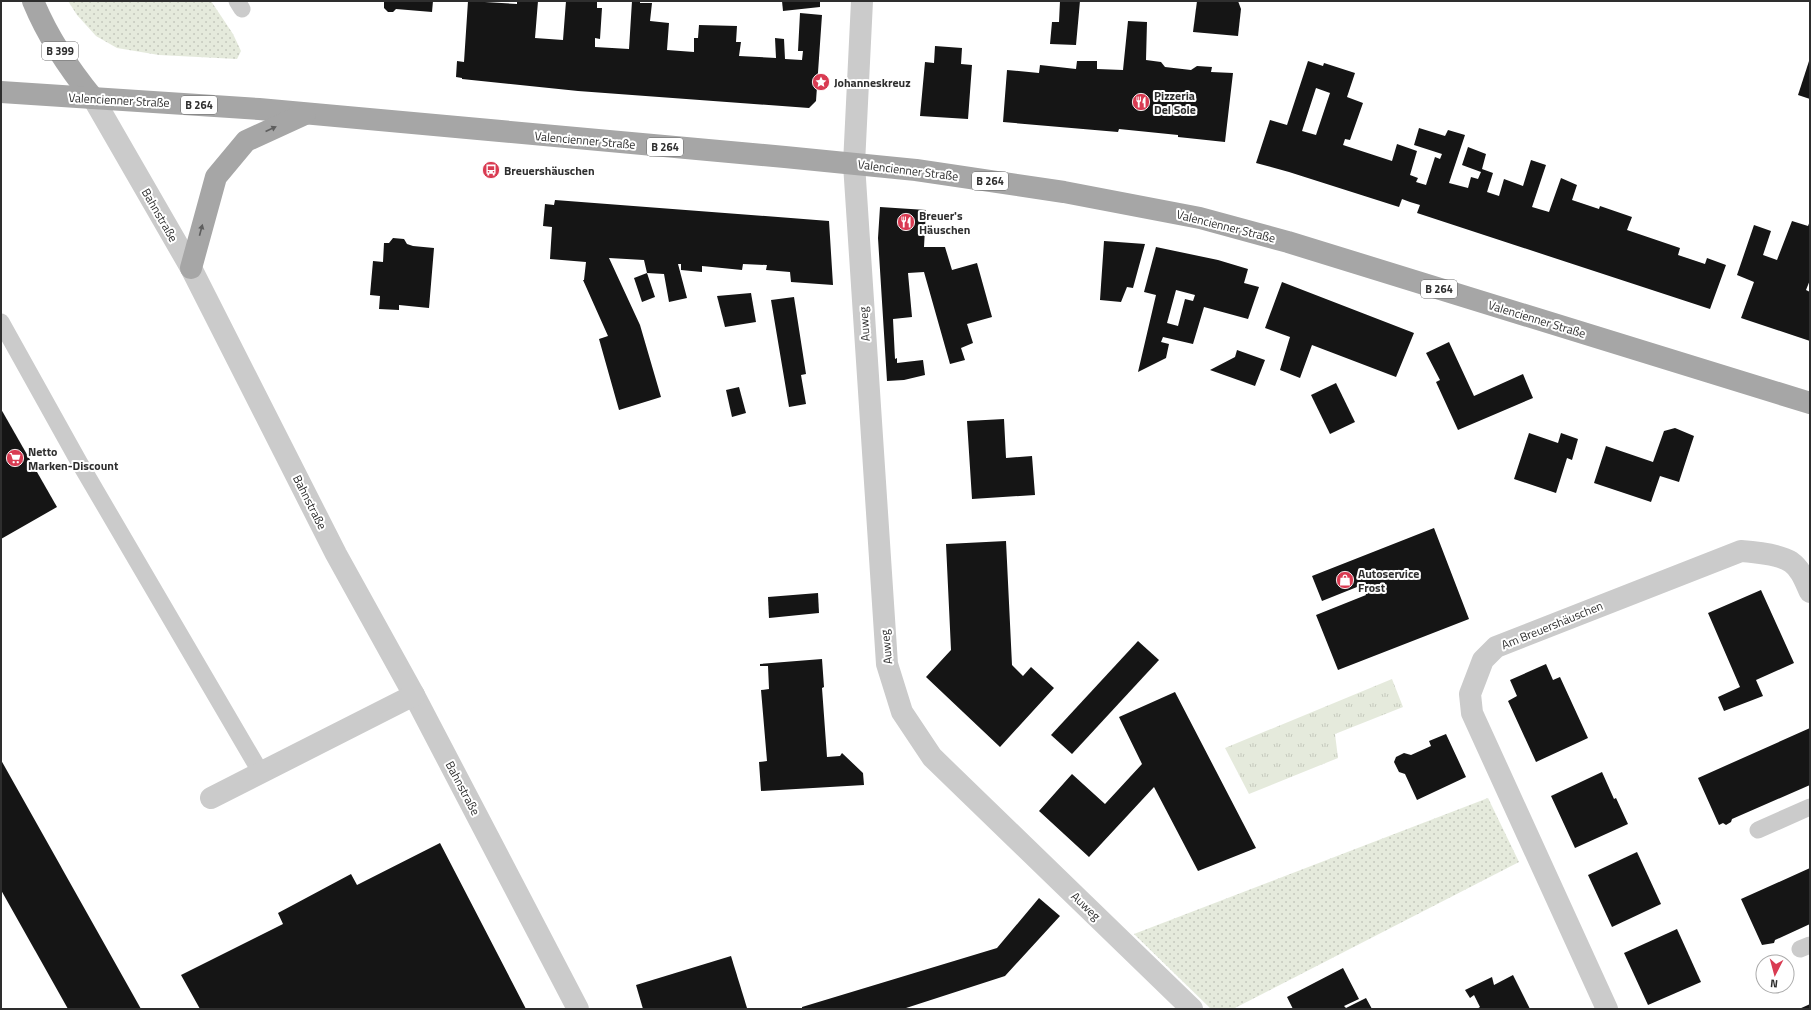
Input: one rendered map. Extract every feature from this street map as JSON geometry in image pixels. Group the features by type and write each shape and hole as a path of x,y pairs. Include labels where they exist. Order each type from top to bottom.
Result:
{"main road":[{"name":"Bahnstraße","path":"33,1 47,30 82,85 93,98"},
{"name":"Valencienner Straße","path":"1,92 204,105 854,164 916,170 1056,191 1200,218 1288,242 1810,403"},
{"path":"191,268 216,177 246,141 306,114"}],"street":[{"name":"Auweg","path":"862,1 854,164 887,664 902,712 932,757 1192,1009"},
{"name":"Bahnstraße","path":"93,98 191,268 336,554 414,695 578,1009"},
{"name":"Am Breuershäuschen","path":"1607,1009 1472,714 1470,694 1483,660 1496,647 1741,550 1764,553 1791,562 1803,576 1810,592"},
{"path":"211,798 414,695"}],"lane":[{"path":"1,322 79,462 261,773"},
{"path":"1758,830 1810,807"}],"green space":[{"path":"68,1 211,1 233,34 241,51 237,59 159,55 117,48 96,36 77,15"},
{"path":"1392,679 1403,707 1335,734 1338,758 1249,794 1225,748"},
{"path":"1488,798 1519,862 1233,1009 1211,1009 1134,934"}],"building":[{"path":"384,1 433,1 432,12 396,9 393,12 388,12 384,8"},
{"path":"468,1 517,4 517,1 538,1 535,38 563,40 566,1 597,1 597,8 602,8 600,39 595,38 595,47 629,49 632,1 652,3 650,21 669,23 667,50 694,52 694,38 698,38 699,25 737,26 736,42 741,42 739,56 776,58 775,38 784,39 785,59 802,60 803,51 798,51 800,13 822,15 816,101 809,108 578,91 462,79 456,77 457,61 464,62"},
{"path":"782,1 820,1 820,7 783,11"},
{"path":"1060,1 1080,1 1076,45 1050,44 1052,22 1059,22"},
{"path":"1197,1 1238,1 1241,9 1238,36 1193,32"},
{"path":"1128,21 1147,22 1146,60 1161,62 1165,67 1191,70 1197,66 1212,67 1211,72 1233,73 1225,142 1178,137 1178,135 1119,129 1118,132 1003,122 1007,70 1039,73 1040,65 1076,69 1077,61 1097,61 1097,69 1123,70"},
{"path":"935,46 962,48 961,64 972,65 968,119 920,116 925,62 934,63"},
{"path":"1810,58 1810,99 1798,95"},
{"path":"1308,61 1323,66 1324,63 1355,73 1347,97 1363,103 1350,140 1345,139 1343,145 1392,161 1397,144 1417,151 1410,175 1418,178 1416,182 1426,185 1435,157 1440,159 1442,154 1414,145 1419,128 1445,136 1448,130 1465,135 1449,183 1468,188 1471,177 1478,179 1481,172 1462,165 1468,147 1486,154 1482,169 1493,173 1487,192 1499,196 1504,179 1523,186 1531,160 1546,165 1532,207 1549,212 1561,178 1577,185 1572,200 1599,209 1600,206 1632,217 1627,230 1680,248 1678,255 1705,264 1707,258 1726,265 1710,309 1417,213 1420,205 1402,199 1399,207 1256,163 1270,120 1287,125","holes":["1316,88 1330,93 1316,135 1302,131"]},
{"path":"555,200 829,221 833,285 791,282 790,272 766,270 767,265 743,264 742,270 702,266 702,272 681,270 681,264 678,264 687,298 669,302 664,274 647,273 644,260 609,258 640,325 661,397 619,410 599,339 608,336 583,280 586,262 550,259 552,227 543,226 545,204 554,205"},
{"path":"880,207 926,210 924,247 945,247 952,270 977,263 992,317 967,324 973,343 961,348 965,360 950,364 924,272 908,273 912,317 893,319 895,359 897,358 897,363 923,360 925,375 904,380 887,381 878,238"},
{"path":"1792,221 1808,226 1810,221 1810,280 1806,290 1810,292 1810,341 1741,318 1754,282 1737,275 1754,225 1771,231 1763,255 1777,260"},
{"path":"393,238 404,239 407,244 413,246 434,248 429,308 399,305 399,310 379,309 380,296 370,295 373,261 383,262 384,243 389,243"},
{"path":"1104,241 1145,244 1133,288 1127,287 1121,302 1100,300"},
{"path":"1156,247 1218,260 1248,269 1244,283 1259,287 1248,319 1204,307 1193,344 1163,337 1161,342 1169,344 1166,358 1138,372 1156,295 1144,292","holes":["1176,290 1195,295 1193,301 1185,299 1178,326 1167,323"]},
{"path":"647,273 655,297 642,302 634,278"},
{"path":"1282,282 1414,333 1396,377 1312,345 1300,378 1280,370 1290,337 1265,328"},
{"path":"751,293 756,322 725,327 717,296"},
{"path":"794,297 806,374 801,375 806,404 789,407 771,300"},
{"path":"1449,342 1474,396 1523,374 1533,398 1458,430 1436,382 1440,380 1426,353"},
{"path":"1237,350 1265,360 1255,386 1210,370 1235,357"},
{"path":"1336,383 1355,422 1330,434 1311,395"},
{"path":"739,387 746,413 732,417 726,390"},
{"name":"Netto Marken-Discount","path":"1,409 57,507 1,539"},
{"path":"1004,419 1006,458 1032,456 1035,495 972,499 967,421"},
{"path":"1675,428 1694,436 1679,482 1660,476 1651,502 1594,483 1606,446 1653,462 1664,431"},
{"path":"1529,433 1558,443 1561,433 1578,439 1572,460 1567,458 1556,493 1514,479"},
{"path":"1434,528 1469,619 1338,670 1316,615 1366,595 1362,585 1322,601 1312,576"},
{"path":"1006,541 1012,665 1023,676 1031,667 1054,688 1000,747 926,677 951,650 946,544"},
{"path":"1761,590 1794,663 1756,680 1763,696 1724,711 1718,697 1740,687 1708,613"},
{"path":"818,593 819,613 769,618 768,597"},
{"path":"1138,641 1159,660 1072,754 1051,735"},
{"path":"822,659 824,687 822,688 827,757 840,756 842,753 863,773 864,785 761,791 759,762 767,761 761,690 769,689 768,666 760,666 760,664"},
{"path":"1546,664 1553,680 1560,677 1588,738 1536,762 1508,701 1517,696 1510,680"},
{"path":"1175,692 1256,848 1198,871 1154,787 1089,857 1039,811 1072,774 1105,804 1142,764 1119,717"},
{"path":"1810,728 1810,785 1732,819 1731,822 1726,825 1723,823 1719,825 1698,778"},
{"path":"1446,734 1466,777 1417,800 1405,774 1399,772 1394,762 1396,757 1404,753 1411,755 1431,746 1429,741"},
{"path":"1,760 141,1009 68,1009 1,890"},
{"path":"1602,772 1614,799 1616,798 1628,824 1575,848 1551,796"},
{"path":"440,843 526,1009 200,1009 181,975 283,924 278,913 351,874 357,885"},
{"path":"1637,852 1661,904 1612,927 1588,875"},
{"path":"1810,868 1810,924 1775,940 1774,943 1762,945 1741,899"},
{"path":"1039,898 1060,916 1005,976 903,1009 802,1009 802,1007 997,948"},
{"path":"1677,929 1701,982 1648,1005 1624,953"},
{"path":"731,956 747,1008 643,1009 636,985"},
{"path":"1343,968 1359,999 1344,1006 1346,1008 1366,998 1372,1009 1293,1009 1287,997"},
{"path":"1513,975 1530,1009 1477,1009 1480,1007 1474,995 1470,998 1465,990 1492,977 1494,985"},
{"path":"1810,1004 1810,1009 1799,1009 1808,1005"}],"place":[{"name":"Johanneskreuz","path":"821,82"},
{"name":"Pizzeria Del Sole","path":"1141,102"},
{"name":"Breuershäuschen","path":"491,170"},
{"name":"Breuer's Häuschen","path":"906,222"},
{"name":"Netto Marken-Discount","path":"15,458"},
{"name":"Autoservice Frost","path":"1345,580"}]}
